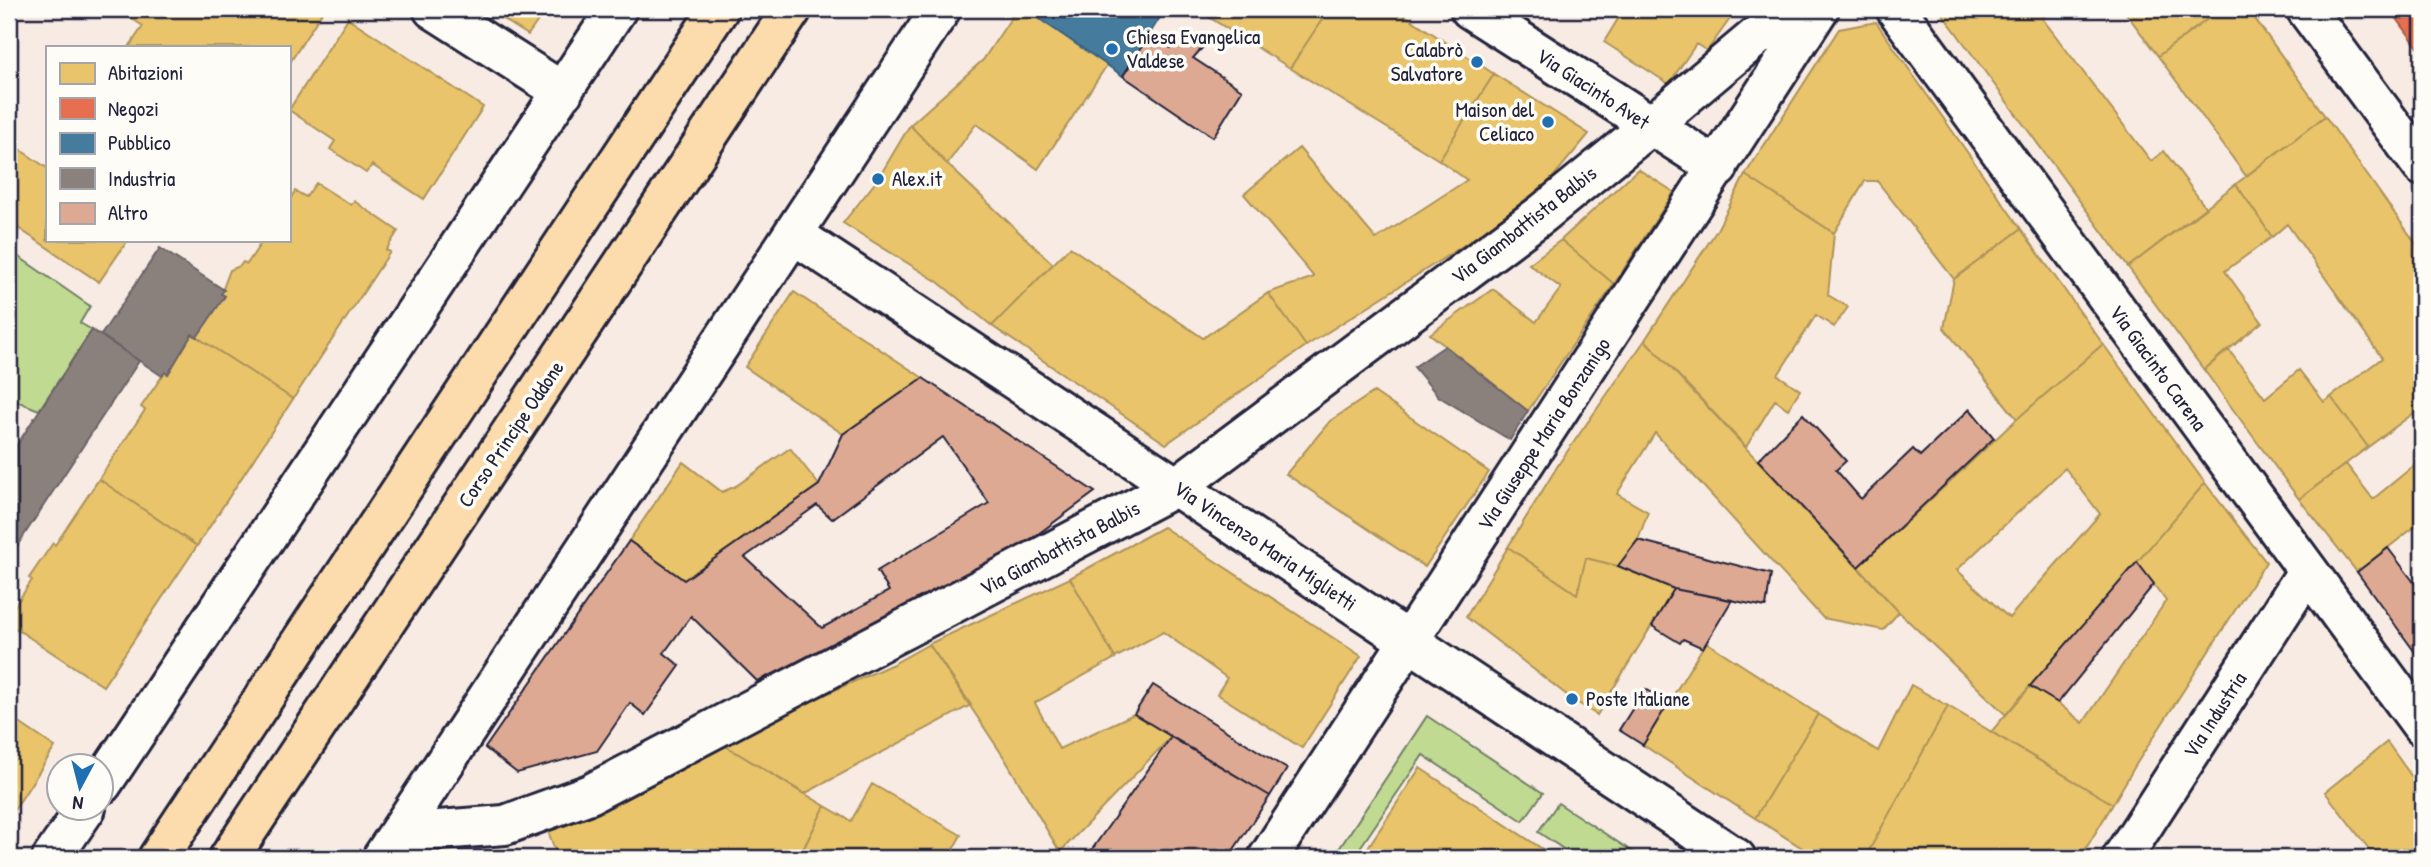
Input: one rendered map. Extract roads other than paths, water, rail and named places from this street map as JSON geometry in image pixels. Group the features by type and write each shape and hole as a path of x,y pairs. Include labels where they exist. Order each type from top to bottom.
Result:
{"main road":[{"path":"158,858 719,9"},
{"name":"Corso Principe Oddone","path":"229,858 792,9"}],"street":[{"path":"433,9 563,92"},
{"path":"116,763 617,9"},
{"path":"445,858 390,845 940,9"},
{"name":"Via Giacinto Avet","path":"1470,9 1718,168"},
{"name":"Via Giambattista Balbis","path":"390,845 505,825 590,794 1177,486 1542,214 1789,9"},
{"name":"Via Giuseppe Maria Bonzanigo","path":"1268,858 1819,9"},
{"name":"Via Giacinto Carena","path":"1896,9 2422,726"},
{"path":"2306,9 2422,166"},
{"name":"Via Vincenzo Maria Miglietti","path":"793,234 1410,642 1696,848 1735,858"},
{"name":"Via Industria","path":"2122,858 2307,572"},
{"path":"52,858 76,822"}],"place":[{"name":"Chiesa Evangelica Valdese","path":"1112,49"},
{"name":"Calabrò Salvatore","path":"1477,62"},
{"name":"Maison del Celiaco","path":"1548,122"},
{"name":"Alex.it","path":"878,179"},
{"name":"Poste Italiane","path":"1572,699"}]}
